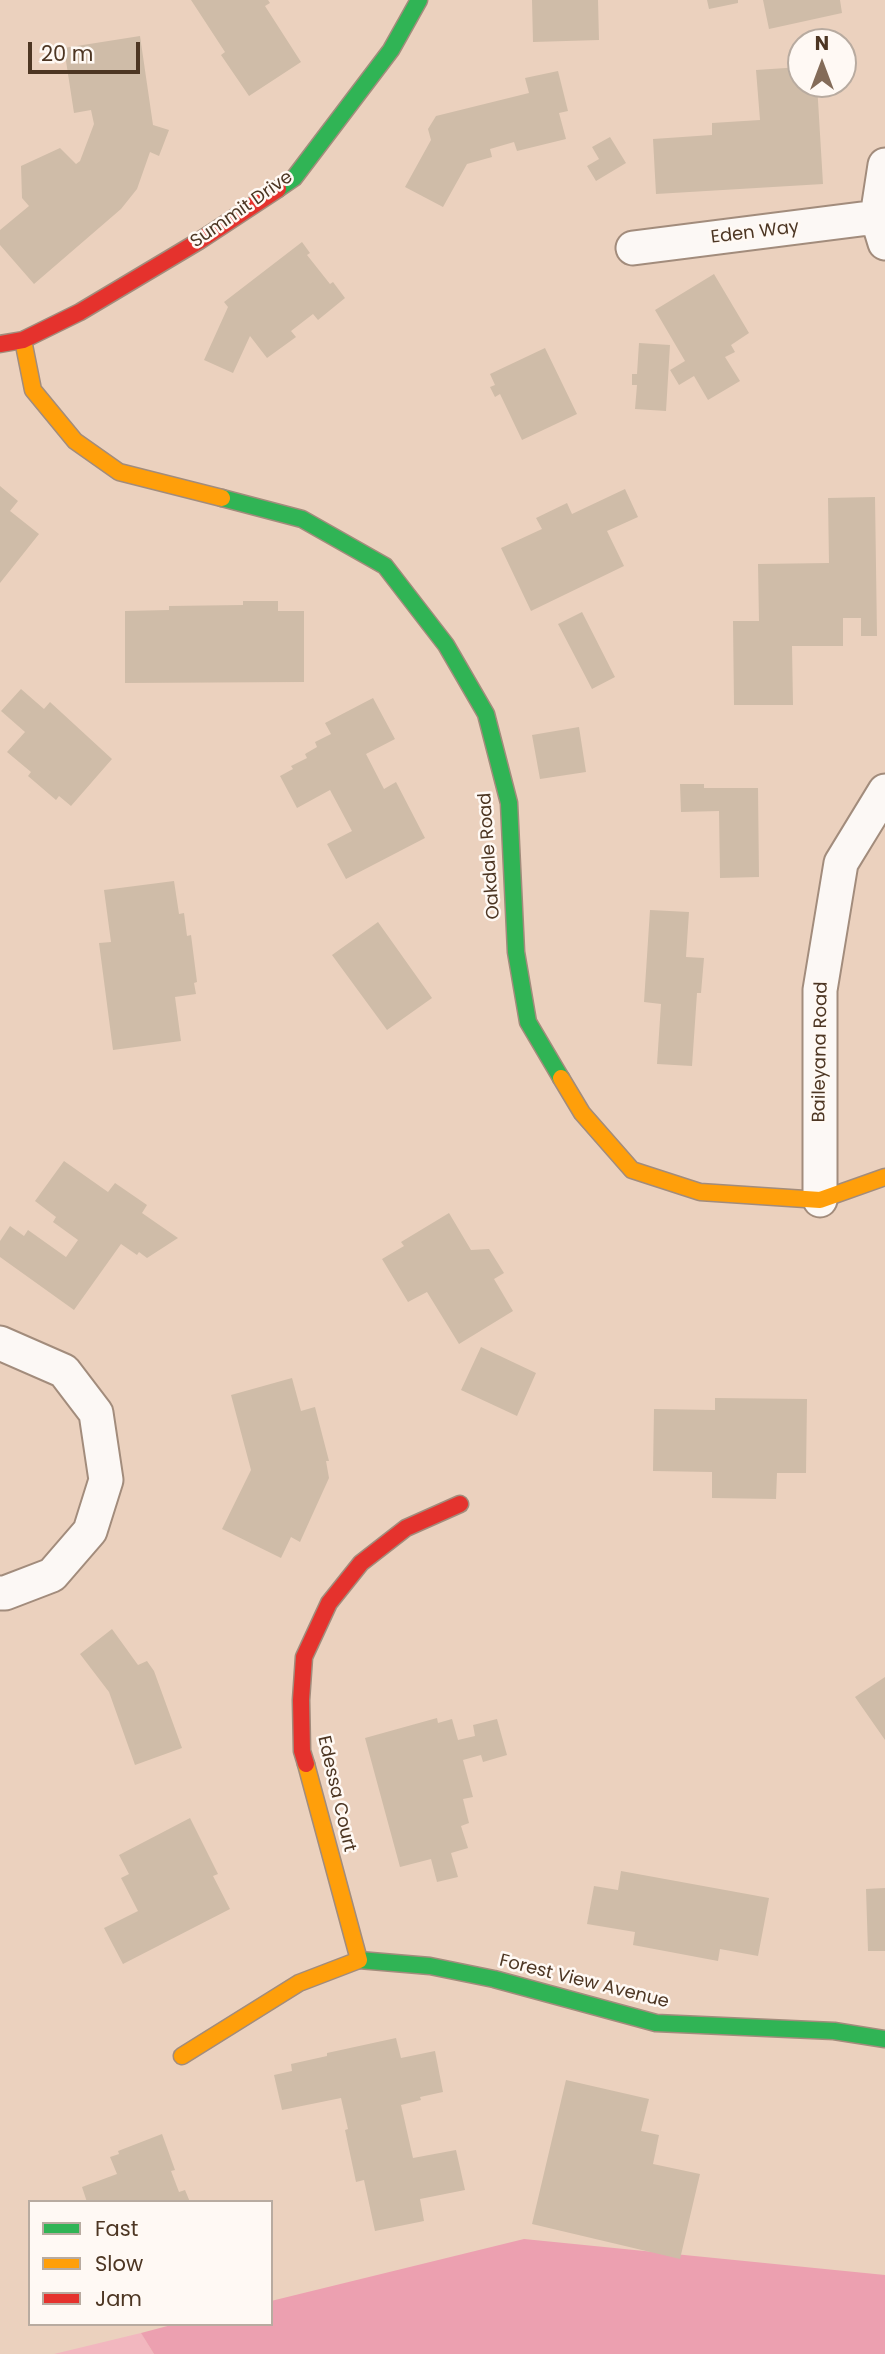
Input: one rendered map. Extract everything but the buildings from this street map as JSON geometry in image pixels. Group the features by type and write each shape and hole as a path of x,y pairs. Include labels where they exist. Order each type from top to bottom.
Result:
{"street":[{"name":"Summit Drive","path":"0,344 23,340 80,312 199,241 294,178 391,50 419,0"},
{"path":"881,230 885,165"},
{"name":"Eden Way","path":"633,248 881,230"},
{"name":"Oakdale Road","path":"23,340 33,390 75,441 119,472 302,519 385,566 446,645 486,714 509,803 516,952 528,1022 582,1113 632,1170 700,1192 820,1200 885,1177"},
{"name":"Baileyana Road","path":"820,1200 820,990 841,863 885,791"},
{"path":"0,1343 64,1371 96,1413 106,1480 90,1531 52,1575 0,1593"},
{"name":"Edessa Court","path":"359,1960 302,1751 300,1700 304,1657 329,1603 361,1563 406,1528 460,1504"},
{"path":"182,2056 299,1983 359,1960"},
{"name":"Forest View Avenue","path":"359,1960 430,1966 494,1979 656,2023 834,2031 885,2039"}],"shaded area":[{"path":"524,2239 885,2275 885,2354 154,2354 141,2333 167,2326 273,2326 273,2301"},
{"path":"141,2333 154,2354 54,2354"}],"traffic: fast":[{"path":"278,189 294,178 391,50 419,0"},
{"path":"222,498 302,519 385,566 446,645 486,714 509,803 516,952 528,1022 561,1078"},
{"path":"359,1960 430,1966 494,1979 656,2023 834,2031 885,2039"}],"traffic: slow":[{"path":"23,340 33,390 75,441 119,472 222,498"},
{"path":"561,1078 582,1113 632,1170 700,1192 820,1200 885,1177"},
{"path":"182,2056 299,1983 359,1960 306,1764"}],"traffic: jam":[{"path":"0,344 23,340 80,312 199,241 278,189"},
{"path":"306,1764 302,1751 301,1700 304,1657 329,1603 361,1563 406,1528 460,1504"}]}
